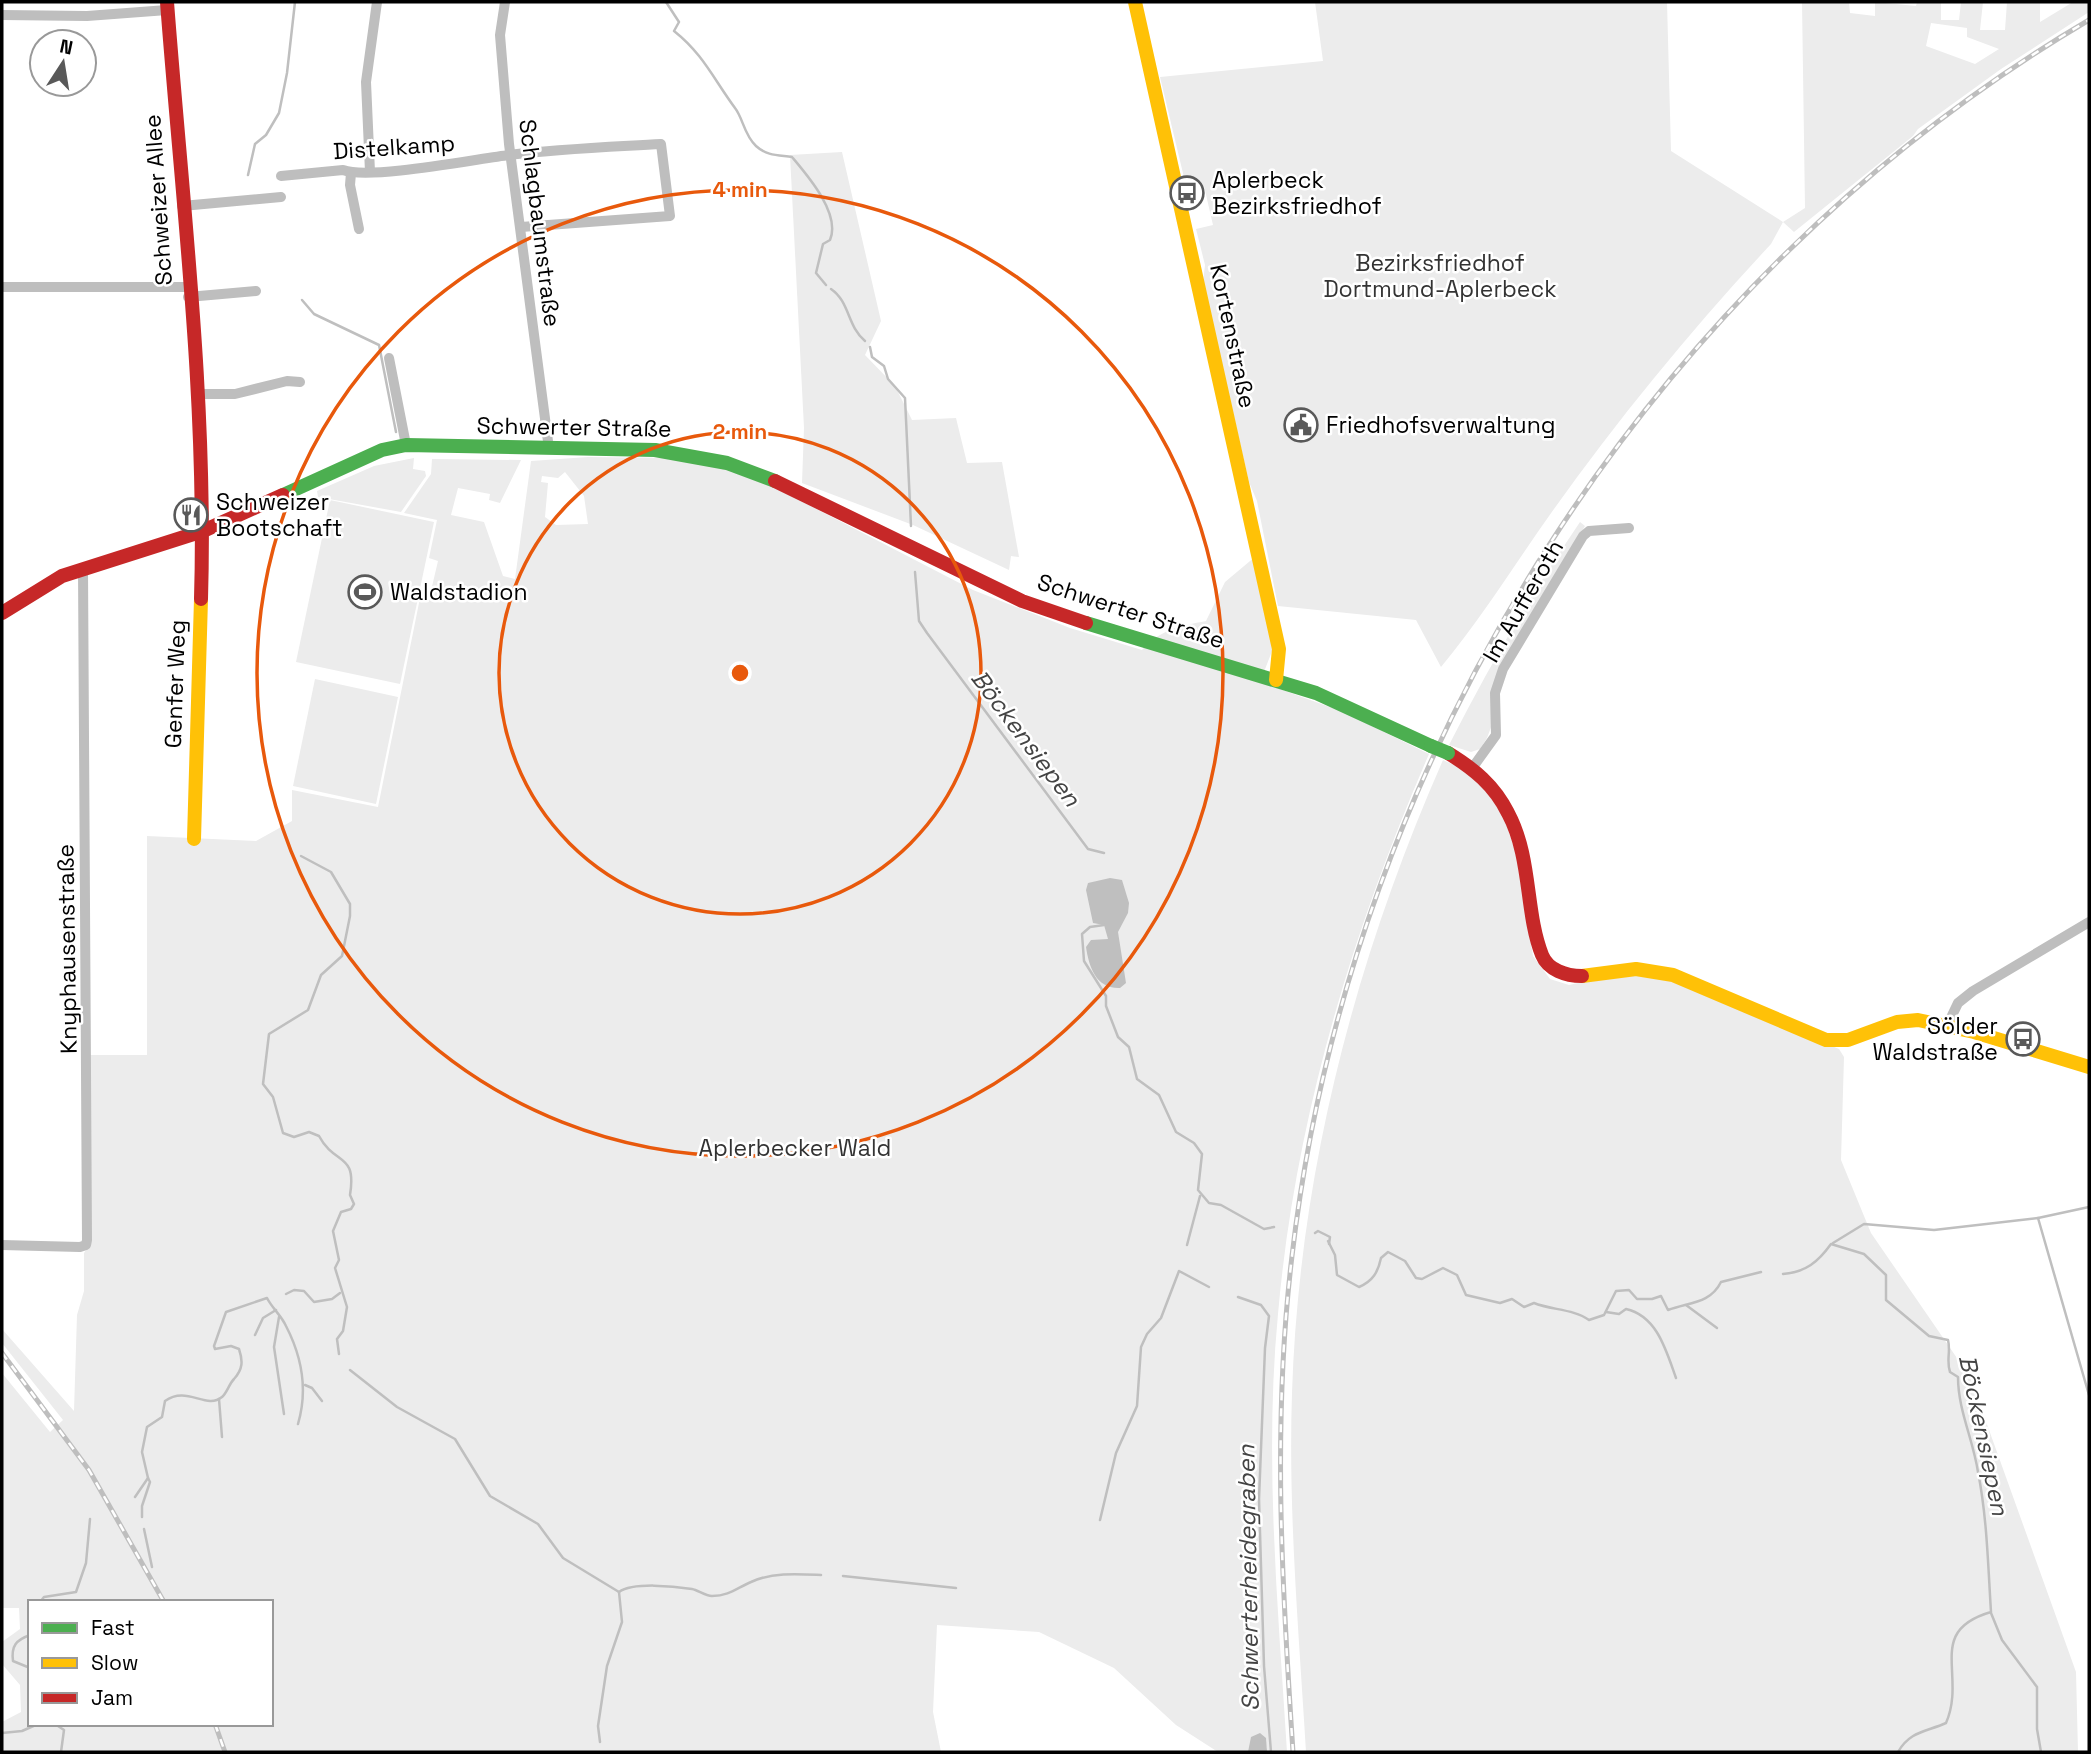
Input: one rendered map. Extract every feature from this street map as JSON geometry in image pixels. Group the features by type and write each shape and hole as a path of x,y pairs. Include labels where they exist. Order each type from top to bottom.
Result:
{"street":[{"path":"370,172 366,82 377,2"},
{"name":"Schlagbaumstraße","path":"505,2 500,35 511,155 549,449"},
{"name":"Kortenstraße","path":"1135,2 1279,649 1276,680"},
{"path":"2,15 87,16 167,6"},
{"name":"Schweizer Allee","path":"167,6 197,394 203,531"},
{"name":"Distelkamp","path":"281,176 343,170 351,173 370,172 511,155 661,145 670,216 521,227"},
{"path":"351,173 350,185 359,229"},
{"path":"182,206 281,197"},
{"path":"2,287 256,291"},
{"path":"388,358 406,445"},
{"path":"197,394 235,394 287,381 300,382"},
{"name":"Schwerter Straße","path":"2,613 62,576 203,531 360,458 406,445 685,453 740,467 1022,601 1142,642 1276,680 1344,704 1473,767 1496,790 1514,819 1542,956 1554,972 1573,978 1620,969 1668,973 1826,1040 1848,1040 1909,1020 1947,1026"},
{"name":"Im Aufferoth","path":"1473,767 1496,735 1496,693 1503,669 1583,536 1589,531 1629,528"},
{"name":"Genfer Weg","path":"194,839 203,531"},
{"name":"Knyphausenstraße","path":"2,1245 80,1247 86,1245 87,1240 83,569"},
{"path":"2089,922 1973,991 1958,1003 1947,1026 2089,1067"}],"green space":[{"name":"Bezirksfriedhof Dortmund-Aplerbeck","path":"1315,2 1667,2 1671,151 1783,222 1771,244 1712,309 1601,445 1441,667 1416,620 1278,606 1257,501 1249,482 1203,282 1205,265 1196,229 1213,225 1204,186 1187,190 1160,77 1323,61"},
{"path":"1802,2 1849,2 1850,13 1875,16 1875,2 1916,6 1917,2 1941,2 1941,20 1959,20 1961,2 1983,2 1980,30 2005,30 2007,2 2040,2 2040,22 2073,2 2089,2 2089,12 2001,69 1918,129 1913,136 1794,232 1783,222 1805,208","holes":["1931,23 1967,28 1967,37 1999,49 1975,64 1926,46"]},
{"path":"842,152 881,321 865,355 895,386 912,420 956,418 967,463 1002,462 1019,557 1011,556 1009,570 913,525 802,483 804,428 790,155"},
{"name":"Aplerbecker Wald","path":"588,457 679,458 727,469 774,487 973,590 1070,628 1142,650 1164,633 1206,621 1225,582 1256,556 1274,646 1260,682 1341,711 1429,754 1375,889 1331,1028 1313,1098 1286,1241 1274,1369 1272,1478 1287,1752 1218,1752 1176,1725 1114,1668 1039,1632 937,1625 933,1712 941,1752 2,1752 2,1722 21,1712 20,1685 2,1664 2,1642 20,1629 19,1608 2,1608 2,1373 50,1432 63,1420 2,1343 2,1329 74,1411 77,1315 84,1291 84,1253 90,1244 90,1055 147,1055 147,836 256,841 292,821 292,790 378,807 421,593 430,595 438,561 429,558 437,520 404,513 431,474 432,459 521,460 500,503 489,500 490,494 458,488 451,515 484,522 503,576 515,579 531,461","holes":["565,472 584,496 588,524 556,525 545,517 548,483 541,482 542,476 558,478"]},
{"path":"414,458 413,469 425,471 426,476 401,512 318,497 317,491 374,466"},
{"name":"Waldstadion","path":"330,500 434,522 400,684 296,662"},
{"path":"1580,522 1585,526 1495,679 1493,722 1487,738 1480,749 1471,752 1449,745 1511,632"},
{"path":"315,679 398,697 376,804 293,786"},
{"path":"1443,760 1469,772 1500,806 1516,853 1533,956 1550,979 1569,985 1619,974 1675,979 1839,1049 1844,1057 1841,1160 1871,1233 1970,1377 2076,1672 2078,1752 1306,1752 1295,1573 1291,1438 1297,1311 1306,1230 1337,1069 1358,990 1383,912"}],"shaded area":[{"path":"1110,878 1122,880 1129,903 1128,913 1118,932 1126,983 1120,988 1099,981 1089,962 1086,947 1091,940 1108,939 1104,925 1093,923 1086,890 1088,883"},
{"path":"1260,1733 1266,1738 1267,1752 1248,1752 1251,1737"}],"waterway":[{"path":"248,175 255,144 266,135 279,113 287,73 295,2"},
{"name":"Böckensiepen","path":"666,2 679,22 674,31 707,67 738,112 752,142 769,153 792,157 821,196 831,219 832,230 830,240 823,244 816,273 826,285"},
{"name":"Böckensiepen","path":"831,289 842,300 855,328 865,341"},
{"path":"302,300 314,314 379,345 396,432"},
{"name":"Böckensiepen","path":"870,347 872,357 884,366 888,379 905,398 911,526"},
{"name":"Böckensiepen","path":"915,572 919,621 927,633 1088,849 1104,853"},
{"path":"301,856 331,872 350,904 350,916 342,956 321,975 308,1010 269,1034 263,1084 273,1097 283,1133 294,1137 309,1132 319,1136 347,1165 350,1172 350,1195 354,1204 351,1209 341,1212 333,1231 339,1260 335,1268 347,1307 343,1331 337,1339 339,1354"},
{"name":"Böckensiepen","path":"1104,925 1090,927 1082,934 1084,961 1106,996 1106,1006 1118,1037 1129,1047 1137,1079 1159,1095 1176,1132 1194,1143 1202,1154 1198,1190 1209,1203 1221,1205 1264,1229 1274,1227"},
{"name":"Schwerterheidegraben","path":"1187,1245 1200,1196"},
{"path":"2038,1218 2089,1207"},
{"path":"1833,1243 1864,1224 1934,1230 2038,1218 2089,1395"},
{"path":"1315,1233 1318,1231 1330,1237 1329,1244"},
{"name":"Böckensiepen","path":"1328,1241 1335,1255 1337,1275 1359,1287 1374,1276 1381,1258 1388,1252 1405,1261 1416,1278 1422,1279 1443,1268 1457,1275 1466,1295 1500,1303 1512,1299 1524,1307 1534,1303 1589,1320 1604,1315 1616,1291 1629,1290 1637,1299 1661,1296 1668,1310 1711,1295 1721,1282 1761,1272"},
{"name":"Böckensiepen","path":"1783,1274 1811,1265 1831,1244 1864,1254 1886,1275 1886,1300 1929,1336 1948,1340 1950,1372 1958,1377 1960,1401 1981,1489 1991,1612 1971,1620 1959,1631 1953,1643 1953,1688 1946,1723 1913,1736 1898,1752"},
{"path":"1100,1520 1116,1453 1137,1406 1141,1347 1147,1334 1161,1318 1179,1271 1209,1287"},
{"path":"286,1294 294,1290 304,1291 314,1302 332,1299 340,1293"},
{"name":"Schwerterheidegraben","path":"1238,1297 1261,1305 1269,1316 1265,1348 1259,1499 1264,1666 1271,1752"},
{"path":"135,1497 148,1478 142,1452 147,1427 162,1417 165,1401 181,1395 216,1400 224,1395 241,1368 239,1349 231,1346 215,1349 214,1346 226,1312 267,1298 282,1318 292,1338 302,1374 303,1399 298,1424"},
{"path":"1686,1305 1717,1328"},
{"path":"1606,1312 1619,1314 1626,1309 1645,1319 1659,1336 1676,1378"},
{"path":"255,1335 263,1318 276,1310"},
{"path":"279,1317 274,1347 284,1414"},
{"path":"350,1370 397,1407 455,1439 490,1496 538,1524 563,1558 619,1592 622,1622 607,1666 598,1726 600,1742"},
{"path":"305,1385 312,1388 322,1401"},
{"path":"219,1399 222,1437"},
{"path":"142,1517 142,1506 150,1482 148,1478"},
{"path":"42,1600 44,1597 76,1592 86,1563 90,1519"},
{"path":"144,1529 152,1567"},
{"path":"619,1592 634,1587 665,1586 718,1596 768,1577 786,1574 821,1575"},
{"path":"843,1576 956,1588"},
{"path":"1991,1613 2002,1640 2037,1687 2037,1729 2041,1752"},
{"path":"28,1636 16,1644 13,1651 13,1661 28,1667"},
{"path":"2,1733 22,1731 33,1726"},
{"path":"58,1726 64,1730 61,1752"}],"railway":[{"path":"1293,1752 1281,1504 1282,1380 1292,1256 1325,1069 1380,887 1454,712 1548,546 1660,392 1788,251 1932,126 2089,20"},
{"path":"2,1353 89,1470 163,1600"},
{"path":"216,1726 225,1752"}],"traffic: fast":[{"path":"283,495 382,450 406,445 655,450 727,463 775,481"},
{"path":"1086,623 1316,693 1431,746"},
{"path":"1431,746 1448,753"}],"traffic: slow":[{"path":"1135,2 1279,649 1276,680"},
{"path":"194,839 201,599"},
{"path":"1582,976 1636,969 1673,975 1826,1040 1848,1040 1897,1022 1918,1020 1974,1032 2089,1067"}],"traffic: jam":[{"path":"167,2 197,375 202,524 201,599"},
{"path":"775,481 1022,601 1086,623"},
{"path":"2,613 62,576 203,531 283,495"},
{"path":"1448,753 1482,778 1496,794 1516,830 1525,866 1533,921 1545,960 1558,971 1582,976"}],"place":[{"name":"Aplerbeck Bezirksfriedhof","path":"1187,193"},
{"name":"Friedhofsverwaltung","path":"1301,425"},
{"name":"Schweizer Bootschaft","path":"191,515"},
{"name":"Waldstadion","path":"365,592"},
{"name":"Sölder Waldstraße","path":"2023,1039"}]}
